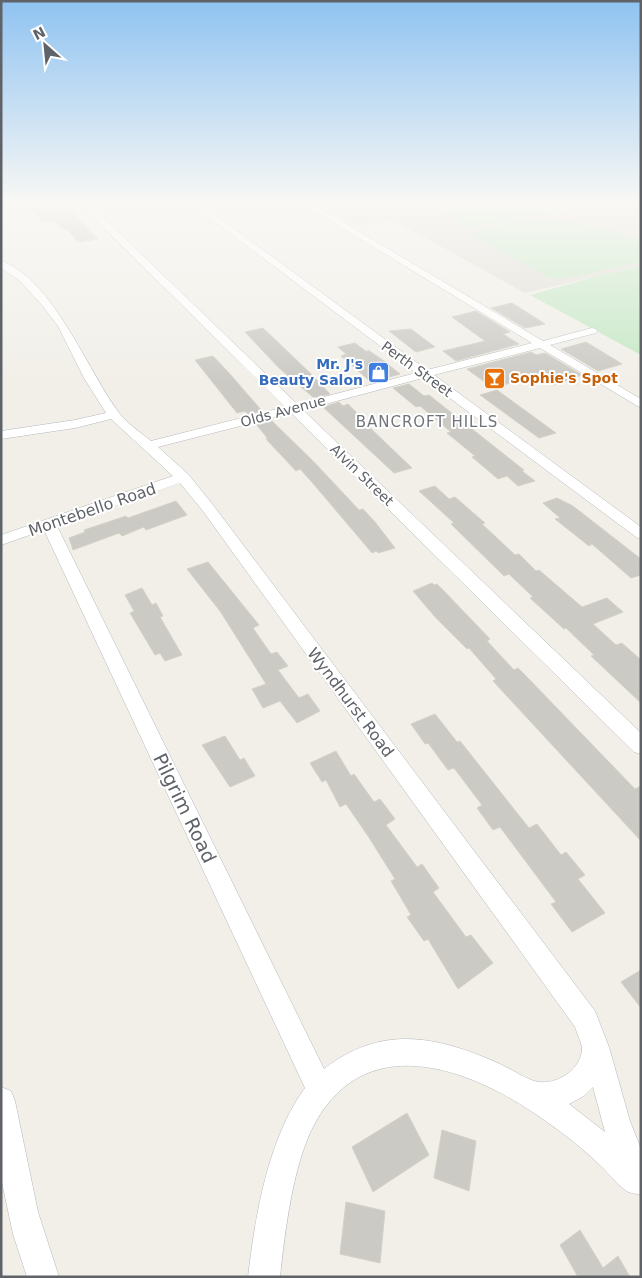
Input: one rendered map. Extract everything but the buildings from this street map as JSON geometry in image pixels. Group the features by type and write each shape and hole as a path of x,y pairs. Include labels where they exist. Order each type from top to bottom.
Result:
{"street":[{"name":"Alvin Street","path":"144,263 641,746"},
{"name":"Perth Street","path":"274,263 641,534"},
{"path":"404,263 641,404"},
{"name":"Wyndhurst Road","path":"1,264 22,278 45,302 63,326 90,378 114,415 183,477 214,516 586,1020 596,1047 624,1146 641,1180"},
{"name":"Olds Avenue","path":"148,446 592,331"},
{"path":"1,435 75,424 114,415"},
{"name":"Montebello Road","path":"1,540 183,477"},
{"name":"Pilgrim Road","path":"49,524 321,1092"},
{"path":"528,1095 554,1095 566,1092 587,1074 596,1047"},
{"path":"264,1277 280,1185 290,1145 302,1118 321,1092 345,1070 365,1059 390,1052 440,1056 484,1071 528,1095 593,1138 641,1186"},
{"path":"1,1101 22,1210 30,1241 43,1277"}],"shaded area":[{"path":"470,263 641,263 641,266 525,293"}],"green space":[{"path":"522,263 638,263 588,274 559,279 550,278"},
{"path":"641,266 641,355 530,295 598,276"}],"place":[{"name":"Mr. J's Beauty Salon","path":"379,372"},
{"name":"Sophie's Spot","path":"494,378"}],"district":[{"name":"BANCROFT HILLS","path":"427,422"}]}
